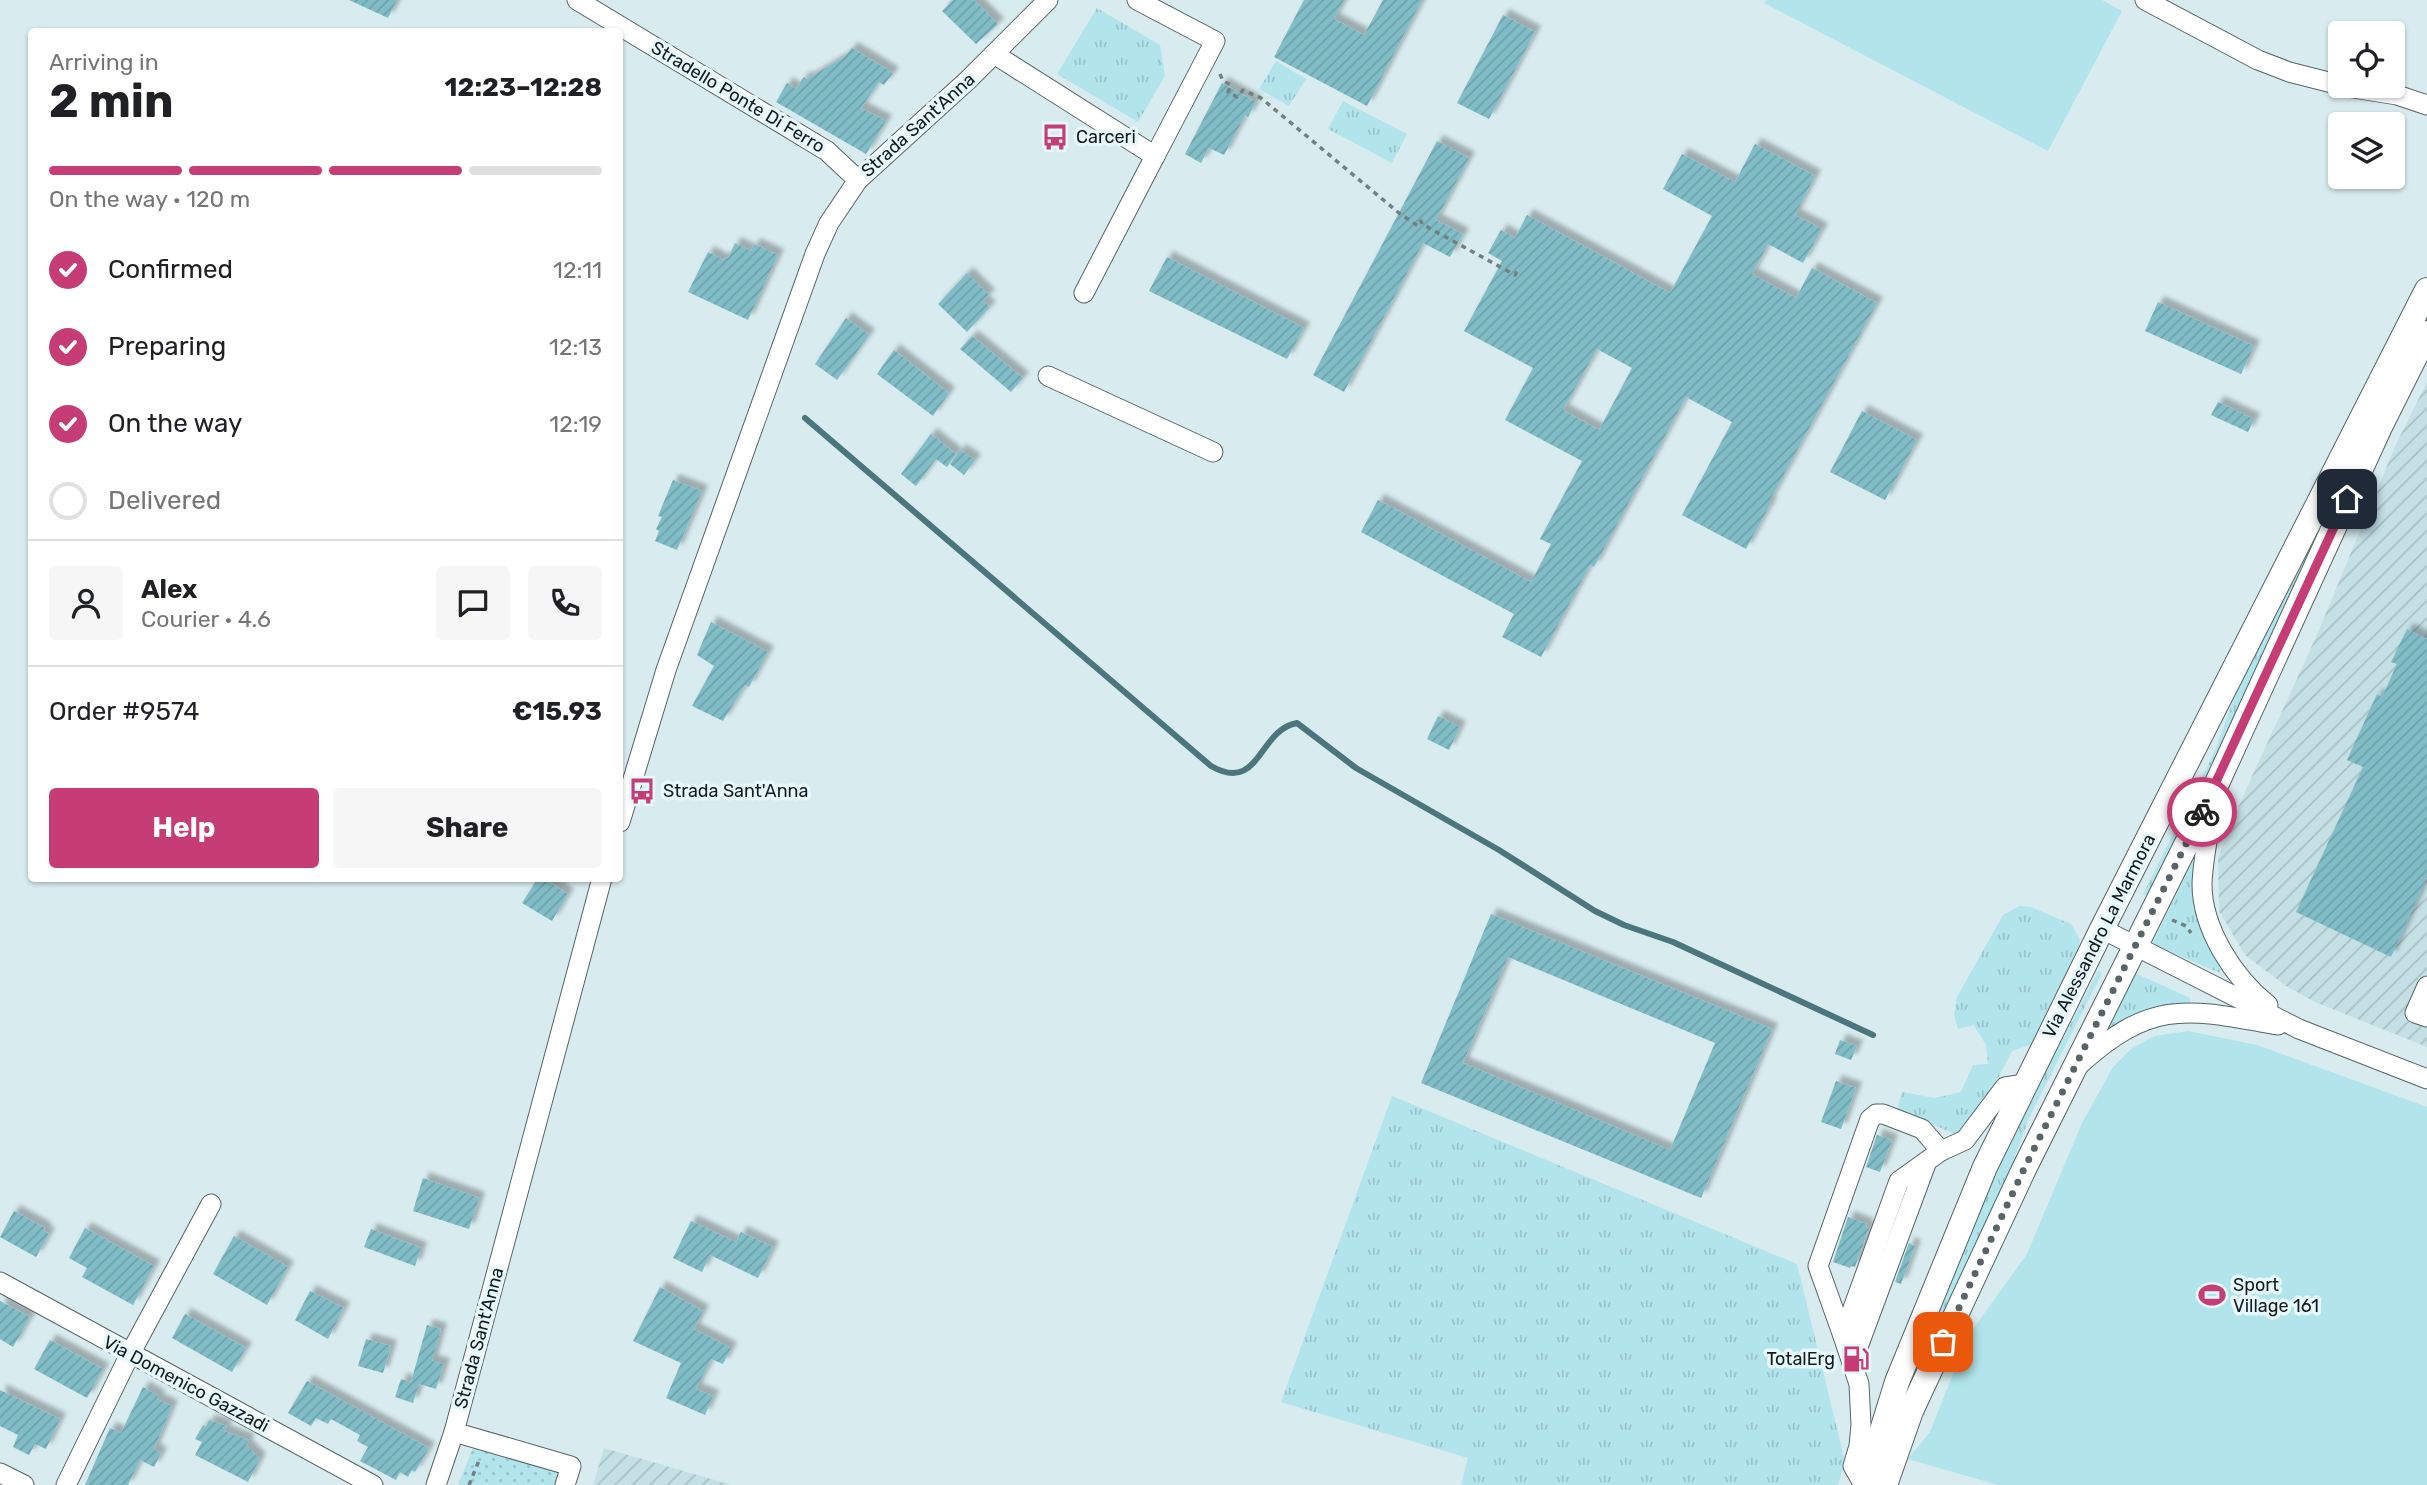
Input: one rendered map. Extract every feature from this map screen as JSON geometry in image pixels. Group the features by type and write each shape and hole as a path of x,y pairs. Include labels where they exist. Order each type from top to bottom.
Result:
{"main road":[{"name":"Via Alessandro La Marmora","path":"1864,1485 1897,1382 1984,1167 2427,290"},
{"name":"Via Alessandro La Marmora","path":"1885,1485 1923,1385 2024,1169 2217,783 2379,429 2427,333"}],"street":[{"name":"Stradello Ponte Di Ferro","path":"577,0 827,151 858,180"},
{"name":"Strada Sant'Anna","path":"623,812 666,670 815,254 829,223 858,180 1048,0"},
{"path":"1084,293 1215,41 1137,0"},
{"path":"2145,0 2258,60 2328,83"},
{"path":"994,54 1155,156"},
{"path":"2405,98 2427,105"},
{"path":"1048,376 1213,452"},
{"path":"2217,783 2202,886 2209,925 2251,992 2299,1029"},
{"name":"Strada Sant'Anna","path":"436,1485 454,1432 601,882"},
{"path":"2102,929 2299,1029 2427,1079"},
{"path":"2427,986 2415,1013 2427,1017"},
{"path":"2074,1070 2097,1049 2125,1030 2151,1017 2170,1013 2192,1011 2299,1029"},
{"path":"1843,1336 1899,1181 1934,1156 1965,1140 2005,1087 2025,1084"},
{"path":"1852,1363 1934,1156 1923,1129 1883,1114 1876,1114 1870,1119 1818,1266 1859,1384 1861,1426 1853,1466 1864,1485"},
{"path":"66,1485 130,1354 211,1204"},
{"name":"Via Domenico Gazzadi","path":"0,1282 373,1485"},
{"name":"Strada Sant'Anna","path":"454,1432 571,1466 565,1485"},
{"path":"0,1473 24,1485"}],"path":[{"path":"1230,88 1228,92 1237,97 1243,90 1261,98 1418,226 1423,222 1422,224 1515,275 1518,269"},
{"path":"2153,909 2186,926 2194,937"},
{"path":"469,1485 488,1440"}],"shaded area":[{"path":"2427,382 2427,1047 2315,1002 2286,986 2245,955 2219,911 2218,857 2316,637 2397,442"},
{"path":"604,1448 732,1485 593,1485"}],"green space":[{"path":"1766,0 2102,0 2122,11 2048,151 1764,3"},
{"path":"1097,8 1160,45 1165,76 1138,122 1057,74"},
{"path":"1276,61 1306,79 1289,106 1259,89"},
{"path":"1343,101 1407,134 1392,163 1328,129"},
{"path":"2313,538 2318,540 2216,764 2148,896 2143,894 2213,755 2241,680"},
{"path":"2193,861 2196,862 2208,943 2221,969 2220,973 2152,944"},
{"path":"2019,906 2031,907 2071,924 2080,939 2078,953 2033,1044 2012,1051 1993,1088 1960,1136 1897,1110 1902,1092 1935,1098 1961,1092 1973,1065 1988,1064 1986,1045 1974,1025 1958,1029 1954,1014 1957,997 2003,915"},
{"path":"2098,971 2102,973 2028,1120 2005,1184 1935,1334 1928,1332 1996,1168"},
{"path":"2135,973 2190,998 2190,1002 2151,1009 2106,1034"},
{"name":"Sport Village 161","path":"2188,1031 2257,1045 2427,1107 2427,1485 1998,1485 1908,1459 1930,1432 1968,1336 2027,1254 2082,1123 2113,1067 2132,1048 2155,1036"},
{"path":"1392,1096 1797,1264 1845,1462 1838,1485 1461,1485 1468,1458 1281,1402"},
{"path":"473,1448 575,1474 572,1485 458,1485"}],"building":[{"path":"349,0 397,0 388,18"},
{"path":"953,0 974,0 998,24 976,44 942,11"},
{"path":"1304,0 1344,0 1334,19 1364,35 1383,0 1422,0 1367,106 1274,57"},
{"path":"1503,15 1535,32 1489,119 1457,103"},
{"path":"852,48 893,73 884,85 879,82 861,108 886,121 866,154 776,102 787,83 796,89 804,77 807,79 844,57"},
{"path":"1222,83 1256,102 1248,117 1245,115 1224,155 1209,148 1201,163 1185,154"},
{"path":"1437,141 1469,158 1436,220 1463,234 1450,257 1423,243 1344,392 1313,375"},
{"path":"1755,144 1815,176 1795,215 1822,229 1803,263 1768,244 1752,274 1796,298 1812,268 1877,303 1746,549 1682,515 1732,422 1686,397 1594,567 1590,565 1541,657 1502,637 1514,614 1361,532 1378,500 1531,582 1551,544 1540,539 1582,461 1505,420 1533,368 1464,331 1502,261 1488,253 1501,230 1515,238 1527,215 1670,293 1712,216 1663,189 1682,154 1735,182","holes":["1597,349 1632,368 1599,430 1563,410"]},
{"path":"735,243 751,251 754,244 778,255 748,320 688,292 708,252 723,260 728,258"},
{"path":"1167,257 1304,328 1287,359 1149,291"},
{"path":"967,273 989,295 983,301 990,307 967,332 938,304"},
{"path":"2158,302 2254,346 2241,374 2145,331"},
{"path":"846,318 869,335 837,380 815,364"},
{"path":"972,336 1023,378 1011,392 960,349"},
{"path":"894,350 949,393 933,416 877,374"},
{"path":"2218,402 2254,419 2248,432 2211,415"},
{"path":"1862,411 1917,440 1885,500 1830,472"},
{"path":"931,434 956,454 947,467 936,459 916,486 901,474"},
{"path":"960,450 975,460 964,475 950,464"},
{"path":"673,480 702,491 677,550 655,541 659,531 656,529 662,517 658,516"},
{"path":"711,622 768,652 749,687 745,685 723,721 692,706 714,666 697,655"},
{"path":"2407,629 2427,639 2427,877 2391,957 2296,912 2363,767 2347,760 2377,694 2382,697 2397,664 2391,662"},
{"path":"1438,716 1460,727 1449,750 1427,739"},
{"path":"535,882 548,882 568,894 552,921 522,903"},
{"path":"1491,914 1772,1029 1701,1198 1421,1083","holes":["1508,957 1715,1043 1670,1150 1463,1063"]},
{"path":"1840,1040 1857,1046 1851,1060 1835,1054"},
{"path":"1836,1081 1856,1088 1841,1129 1821,1122"},
{"path":"1877,1135 1892,1140 1880,1172 1866,1167"},
{"path":"423,1178 479,1198 469,1229 413,1211"},
{"path":"14,1211 45,1228 44,1231 49,1234 36,1257 0,1237"},
{"path":"1848,1217 1867,1224 1866,1227 1869,1228 1855,1267 1850,1268 1833,1262"},
{"path":"691,1221 736,1242 741,1232 773,1247 758,1278 710,1255 702,1272 673,1258"},
{"path":"85,1228 154,1266 133,1305 82,1277 87,1268 69,1258"},
{"path":"371,1229 421,1248 415,1266 364,1247"},
{"path":"234,1236 288,1267 267,1305 213,1274"},
{"path":"1909,1243 1915,1246 1901,1284 1895,1282"},
{"path":"660,1287 703,1311 694,1329 731,1348 723,1364 711,1359 696,1389 713,1396 705,1415 666,1398 681,1363 633,1341"},
{"path":"310,1291 344,1308 328,1339 295,1320"},
{"path":"0,1301 30,1317 13,1347 0,1339"},
{"path":"185,1314 246,1348 232,1372 172,1338"},
{"path":"427,1325 441,1329 432,1361 444,1364 436,1389 419,1384 413,1403 395,1397 401,1379 411,1382"},
{"path":"366,1339 391,1346 383,1373 358,1366"},
{"path":"50,1340 103,1369 87,1398 34,1369"},
{"path":"307,1381 429,1448 415,1472 412,1470 408,1477 400,1472 396,1480 360,1461 368,1447 357,1441 360,1435 331,1419 328,1424 316,1418 311,1426 288,1413"},
{"path":"143,1387 159,1396 157,1399 172,1406 154,1449 161,1453 154,1467 140,1460 128,1485 85,1485 110,1428 121,1433"},
{"path":"0,1390 60,1419 46,1449 35,1444 29,1455 13,1447 18,1435 0,1426"},
{"path":"209,1420 227,1426 224,1431 249,1440 246,1445 260,1459 248,1482 195,1455 202,1442 195,1439"}],"waterway":[{"path":"805,418 1211,766 1227,772 1240,772 1249,767 1284,728 1297,723 1356,768 1499,850 1595,911 1624,925 1673,942 1873,1035"}],"way so far":[{"path":"1943,1342 2024,1169 2202,812"}],"place":[{"name":"Carceri","path":"1055,137"},
{"name":"Strada Sant'Anna","path":"642,791"},
{"name":"Sport Village 161","path":"2212,1295"},
{"name":"TotalErg","path":"1856,1359"}],"route":[{"path":"2202,812 2347,499"}]}
